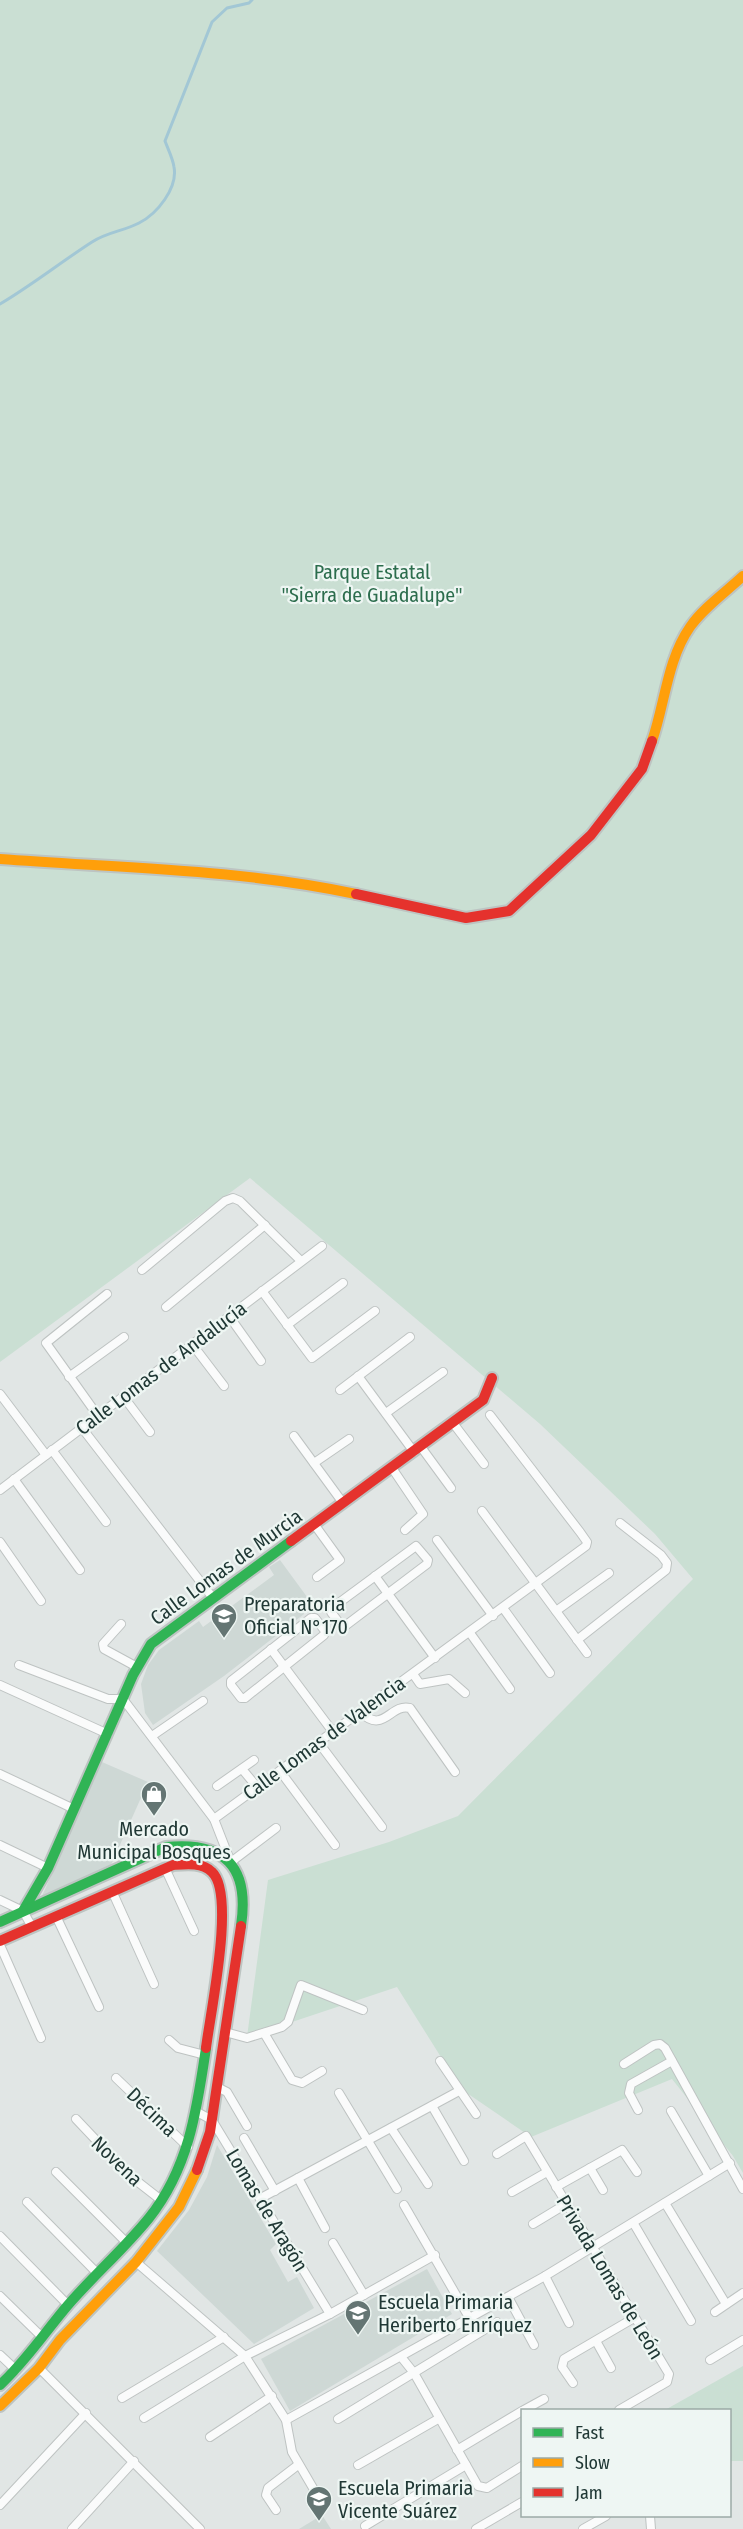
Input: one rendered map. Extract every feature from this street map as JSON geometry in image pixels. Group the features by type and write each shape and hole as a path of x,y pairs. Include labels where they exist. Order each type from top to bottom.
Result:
{"street":[{"path":"0,859 150,870 199,870 351,893 466,918 509,912 591,835 642,769 662,712 671,667 690,627 743,576"},
{"path":"142,1270 225,1202 233,1198 240,1201 301,1261"},
{"path":"166,1307 265,1225"},
{"name":"Calle Lomas de Andalucía","path":"0,1490 322,1246"},
{"path":"287,1325 343,1283"},
{"path":"262,1292 310,1356 315,1358 375,1311"},
{"path":"98,1416 48,1350 47,1340 107,1294"},
{"path":"229,1316 261,1360"},
{"path":"69,1377 124,1337"},
{"path":"340,1390 410,1337"},
{"path":"192,1344 224,1386"},
{"path":"386,1413 442,1372"},
{"path":"358,1376 386,1413 451,1488"},
{"name":"Calle Lomas de Murcia","path":"23,1911 48,1868 137,1667 151,1644 483,1400 492,1378"},
{"path":"0,1394 106,1522"},
{"path":"123,1396 150,1431"},
{"name":"Calle Lomas de Valencia","path":"214,1819 470,1633 587,1544 490,1415"},
{"path":"453,1423 484,1464"},
{"path":"82,1428 213,1598"},
{"path":"294,1436 344,1503"},
{"path":"314,1463 349,1439"},
{"path":"392,1468 423,1514 405,1530"},
{"path":"14,1479 80,1570"},
{"path":"482,1511 587,1653"},
{"path":"577,1640 666,1570 667,1563 661,1555 620,1523"},
{"path":"314,1524 340,1560 317,1577"},
{"path":"437,1540 493,1616"},
{"path":"0,1542 41,1601"},
{"path":"416,1546 428,1560 427,1564 387,1593 345,1626 340,1624 331,1612 332,1608 416,1546"},
{"path":"556,1611 609,1573"},
{"path":"375,1576 435,1658"},
{"path":"503,1608 550,1673"},
{"path":"311,1618 315,1618 325,1630 324,1635 284,1667 245,1698 241,1698 231,1685 231,1681 271,1649 311,1618"},
{"path":"121,1624 102,1644 104,1649 137,1667"},
{"path":"470,1633 510,1689"},
{"path":"271,1649 333,1732"},
{"path":"0,2406 39,2368 60,2340 136,2262 179,2207 197,2170 212,2120 242,1921 242,1893 238,1874 230,1861 214,1819 123,1699 108,1699 19,1665"},
{"path":"412,1674 420,1684 427,1685 449,1679 465,1692"},
{"path":"0,1685 108,1734"},
{"path":"152,1736 203,1701"},
{"path":"360,1712 367,1719 382,1721 401,1708 410,1708 455,1772"},
{"path":"319,1743 382,1827"},
{"path":"217,1786 254,1760"},
{"path":"242,1768 257,1787"},
{"path":"280,1771 335,1845"},
{"path":"0,1774 74,1809"},
{"path":"230,1861 276,1828"},
{"path":"0,1845 48,1868"},
{"path":"0,1922 166,1847 202,1845 217,1850 230,1861"},
{"path":"0,2385 16,2370 68,2305 149,2218 173,2182 188,2147 197,2112 225,1913 223,1884 216,1874 201,1866 186,1862 165,1868 0,1943 41,2038"},
{"path":"165,1868 194,1931"},
{"path":"112,1891 154,1984"},
{"path":"0,1900 23,1911 32,1927"},
{"path":"56,1916 99,2007"},
{"path":"225,2032 242,2038 264,2033 288,2022 301,1985 363,2010"},
{"path":"212,2002 230,2005"},
{"path":"264,2033 292,2080 302,2083 322,2071"},
{"path":"169,2040 178,2048 205,2055"},
{"path":"624,2064 654,2044 660,2044 672,2061 743,2189"},
{"path":"440,2061 476,2114"},
{"path":"639,2109 629,2093 631,2084 672,2061"},
{"name":"Décima","path":"116,2078 188,2147"},
{"path":"218,2087 226,2092 247,2126"},
{"path":"261,2198 459,2091"},
{"path":"339,2093 397,2189"},
{"path":"432,2106 464,2161"},
{"path":"672,2111 709,2176"},
{"name":"Lomas de Aragón","path":"197,2112 212,2120 330,2314"},
{"name":"Novena","path":"76,2119 129,2175 161,2200"},
{"path":"391,2128 428,2184"},
{"name":"Privada Lomas de León","path":"497,2154 526,2136 669,2374 669,2378 621,2409"},
{"path":"244,2138 275,2191"},
{"name":"Privada Lomas de León","path":"556,2187 622,2150 637,2172"},
{"path":"286,2420 402,2358 545,2276 591,2247 634,2224 730,2163"},
{"path":"590,2168 603,2190"},
{"path":"56,2172 126,2242"},
{"path":"512,2192 547,2172"},
{"path":"298,2178 326,2228"},
{"path":"27,2202 97,2273"},
{"path":"665,2203 726,2304"},
{"path":"533,2224 566,2204"},
{"path":"404,2205 470,2319"},
{"path":"634,2224 691,2321"},
{"path":"0,2236 68,2305"},
{"path":"333,2243 364,2295"},
{"path":"144,2418 245,2356 330,2314 435,2255"},
{"path":"136,2262 245,2356 286,2420 289,2442 298,2465 313,2488"},
{"path":"545,2276 569,2323"},
{"path":"714,2312 743,2294"},
{"path":"0,2296 45,2333 60,2340"},
{"path":"508,2297 534,2345"},
{"path":"573,2383 561,2363 634,2318"},
{"path":"338,2419 497,2322"},
{"path":"122,2398 224,2337"},
{"path":"710,2360 743,2340"},
{"path":"596,2341 611,2368"},
{"path":"0,2355 16,2370"},
{"path":"402,2358 414,2373 438,2419 482,2489 521,2467"},
{"path":"39,2368 200,2529"},
{"path":"210,2437 272,2396"},
{"path":"526,2409 544,2399"},
{"path":"457,2450 521,2412"},
{"path":"0,2505 86,2413"},
{"path":"358,2465 438,2419"},
{"path":"72,2529 134,2461"},
{"path":"276,2510 267,2495 268,2488 298,2465"},
{"path":"365,2526 466,2466"},
{"path":"476,2529 521,2503"},
{"path":"583,2529 604,2517"}],"shaded area":[{"name":"Preparatoria Oficial N°170","path":"280,1560 310,1601 301,1607 304,1614 224,1676 153,1725 145,1713 141,1684 148,1665 159,1650 199,1621 203,1627 274,1575 269,1567"},
{"path":"102,1762 148,1782 111,1865 42,1896"},
{"path":"217,2145 276,2244 270,2250 288,2282 297,2277 314,2308 254,2344 157,2251 189,2210 207,2177"},
{"name":"Escuela Primaria Heriberto Enríquez","path":"427,2269 452,2314 290,2411 261,2359"},
{"name":"Escuela Primaria Vicente Suárez","path":"322,2515 331,2529 299,2529"}],"green space":[{"name":"Parque Estatal \"Sierra de Guadalupe\"","path":"0,0 743,0 743,2173 733,2156 672,2079 531,2137 461,2089 397,1987 247,2037 268,1880 389,1842 458,1816 693,1579 655,1534 540,1424 250,1178 0,1362"},
{"path":"743,2366 743,2461 731,2461 731,2409 667,2409"}],"waterway":[{"path":"0,304 92,242 146,219 165,200 174,175 173,161 165,141 212,22 227,8 249,3 252,0"}],"traffic: fast":[{"path":"23,1911 48,1868 133,1675 151,1644 291,1541"},
{"path":"0,1922 166,1847 186,1846 203,1848 218,1854 229,1862 237,1873 243,1905 241,1926"},
{"path":"0,2385 78,2294 149,2218 163,2199 174,2179 189,2137 206,2048"}],"traffic: slow":[{"path":"652,741 671,668 682,640 701,613 743,576"},
{"path":"0,859 223,874 356,894"},
{"path":"0,2406 39,2368 60,2340 136,2262 179,2207 197,2170"}],"traffic: jam":[{"path":"356,894 466,918 509,911 591,835 642,769 652,741"},
{"path":"291,1541 483,1400 492,1378"},
{"path":"0,1941 173,1865 194,1864 208,1869 219,1884 222,1928 206,2048"},
{"path":"197,2170 210,2132 241,1926"}],"place":[{"name":"Preparatoria Oficial N°170","path":"224,1639"},
{"name":"Mercado Municipal Bosques","path":"154,1817"},
{"name":"Escuela Primaria Heriberto Enríquez","path":"358,2336"},
{"name":"Escuela Primaria Vicente Suárez","path":"319,2522"}]}
